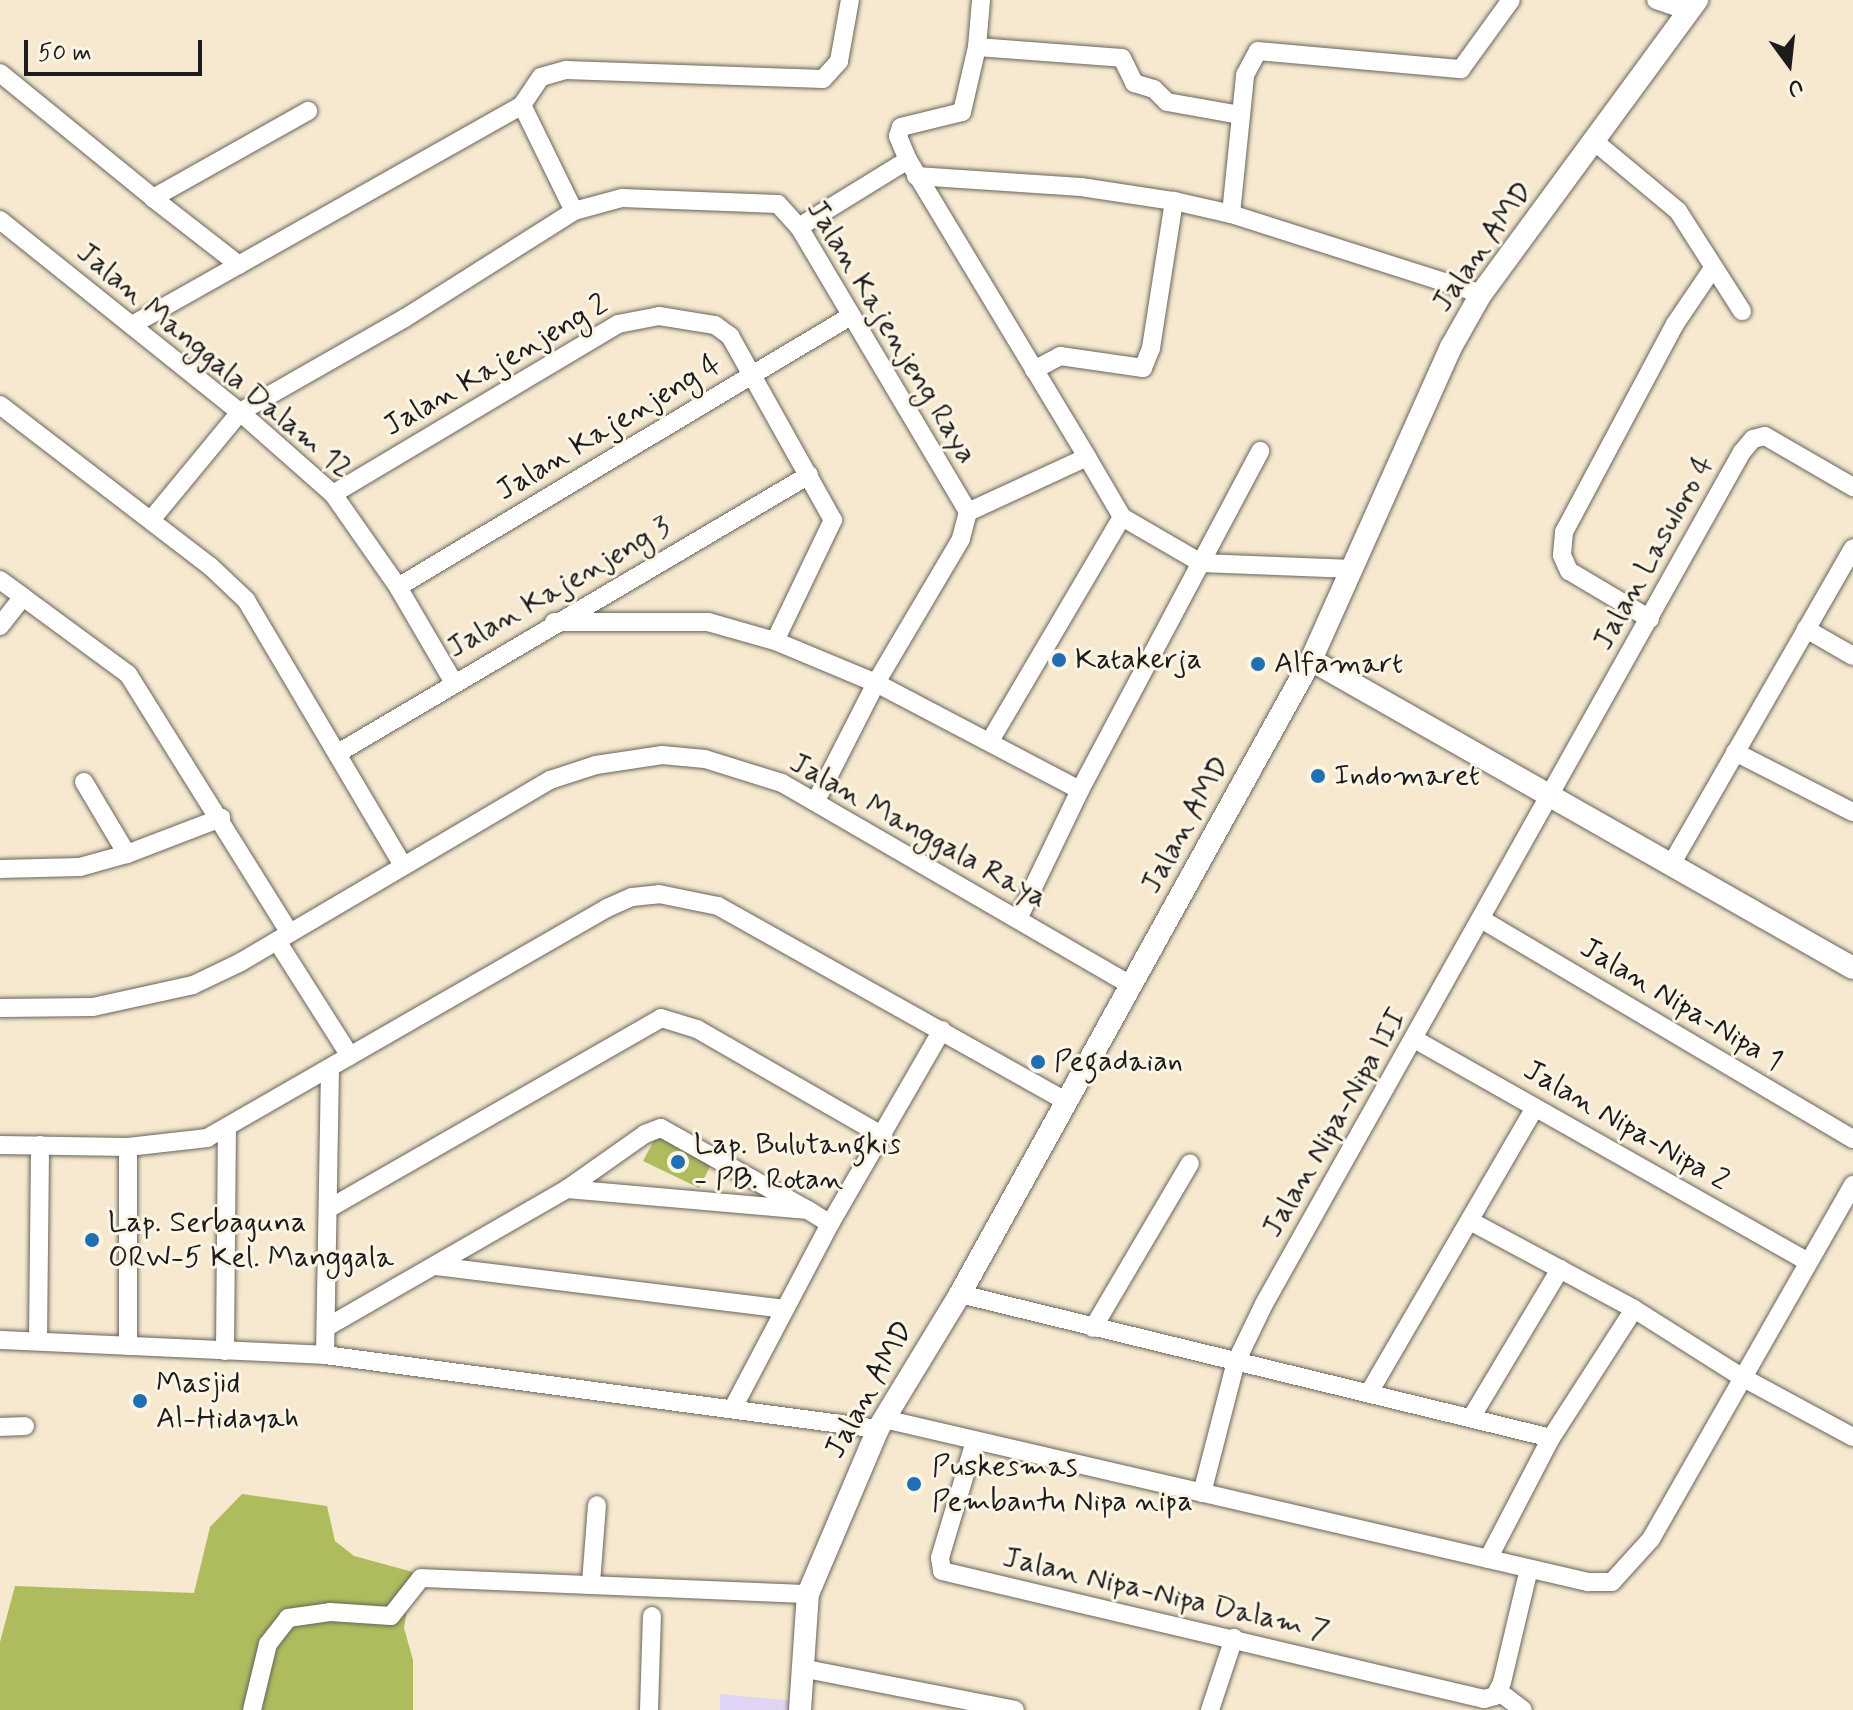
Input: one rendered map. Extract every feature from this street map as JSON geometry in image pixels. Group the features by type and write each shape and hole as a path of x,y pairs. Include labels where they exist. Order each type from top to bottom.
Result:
{"street":[{"path":"132,325 522,105 541,77 566,70 823,79 839,61 850,0"},
{"path":"981,0 977,47 962,112 908,124 899,131 912,168 1122,517 1201,563 1353,569"},
{"path":"1231,214 1245,75 1258,51 1461,69 1511,0"},
{"path":"1656,0 1693,6"},
{"name":"Jalan AMD","path":"800,1710 808,1594 881,1424 960,1294 1311,660 1451,347 1481,294 1693,6"},
{"path":"977,47 1122,58 1134,83 1154,89 1167,102 1241,115"},
{"path":"0,73 239,265"},
{"path":"522,105 574,211"},
{"path":"153,198 308,111"},
{"path":"1594,141 1672,204 1742,311"},
{"path":"799,227 912,168 1174,201 1231,214 1481,294"},
{"name":"Jalan Kajenjeng Raya","path":"151,520 240,412 405,318 574,211 622,198 764,201 784,208 799,227 849,317 968,512"},
{"path":"1034,370 1060,356 1143,368 1151,348 1174,201"},
{"name":"Jalan Manggala Dalam 12","path":"0,220 240,412 333,494 398,587 453,681"},
{"path":"1650,619 1569,571 1562,555 1564,532 1675,324 1713,268"},
{"name":"Jalan Kajenjeng 4","path":"398,587 849,317"},
{"name":"Jalan Kajenjeng 2","path":"333,494 635,318 715,325 730,336 809,475 833,526 775,641"},
{"path":"0,405 151,520 246,600 403,865"},
{"name":"Jalan Lasuloro 4","path":"1548,794 1753,439 1775,440 1853,487"},
{"path":"1018,919 1080,790 1260,451"},
{"path":"816,801 876,683 961,539 968,512 1087,457"},
{"name":"Jalan Kajenjeng 3","path":"338,753 453,681 809,475"},
{"path":"990,741 1122,517"},
{"path":"1672,863 1853,548"},
{"path":"0,580 128,674 221,818 350,1056"},
{"path":"0,626 23,597"},
{"path":"554,622 708,622 775,641 876,683 1080,790"},
{"path":"1806,629 1853,656"},
{"path":"1311,660 1853,968"},
{"path":"1735,752 1853,812"},
{"name":"Jalan Manggala Raya","path":"0,1008 93,1007 166,994 216,975 550,780 641,756 684,756 737,767 816,801 1132,986"},
{"path":"84,782 127,854"},
{"name":"Jalan Nipa-Nipa III","path":"1202,1493 1236,1362 1416,1040 1548,794"},
{"path":"0,869 80,867 127,854 221,818"},
{"path":"0,1145 128,1147 187,1144 227,1127 607,908 632,897 659,894 718,906 1067,1102"},
{"name":"Jalan Nipa-Nipa 1","path":"1481,919 1853,1139"},
{"path":"328,1209 661,1018 697,1029 883,1136"},
{"path":"734,1406 830,1224 942,1030"},
{"name":"Jalan Nipa-Nipa 2","path":"1416,1040 1808,1262"},
{"path":"325,1355 330,1068"},
{"path":"1370,1391 1472,1222 1535,1107"},
{"path":"225,1351 227,1127"},
{"path":"327,1327 567,1189 645,1134 661,1128 830,1224"},
{"path":"38,1341 40,1145"},
{"path":"128,1147 128,1346"},
{"path":"1093,1328 1190,1163"},
{"path":"0,1340 325,1355 881,1424 975,1441 1600,1584 1625,1572 1651,1539 1740,1376 1853,1185"},
{"path":"567,1189 808,1210"},
{"path":"1472,1222 1634,1309 1740,1376 1853,1437"},
{"path":"435,1266 784,1309"},
{"path":"1471,1418 1560,1269"},
{"path":"960,1294 1236,1362 1370,1391 1551,1438"},
{"path":"1488,1559 1551,1438 1634,1309"},
{"path":"0,1427 25,1426"},
{"name":"Jalan Nipa-Nipa Dalam 7","path":"975,1441 940,1558 942,1571 1484,1699 1500,1687"},
{"path":"591,1583 597,1505"},
{"path":"1523,1710 1500,1687 1529,1569"},
{"path":"252,1710 268,1644 294,1615 391,1616 421,1578 808,1594"},
{"path":"649,1710 652,1616"},
{"path":"1210,1710 1234,1638"},
{"path":"801,1668 924,1701 1015,1710"}],"shaded area":[{"path":"720,1694 794,1701 793,1710 720,1710"}],"green space":[{"name":"Lap. Bulutangkis - PB. Rotan","path":"657,1135 712,1163 699,1188 643,1161"},
{"path":"242,1494 327,1506 335,1541 354,1556 413,1572 404,1628 413,1660 413,1710 0,1710 0,1642 15,1586 194,1593 210,1527"}],"place":[{"name":"Katakerja","path":"1059,660"},
{"name":"Alfamart","path":"1258,664"},
{"name":"Indomaret","path":"1318,776"},
{"name":"Pegadaian","path":"1038,1062"},
{"name":"Lap. Bulutangkis - PB. Rotan","path":"678,1162"},
{"name":"Lap. Serbaguna ORW-5 Kel. Manggala","path":"92,1240"},
{"name":"Masjid Al-Hidayah","path":"140,1401"},
{"name":"Puskesmas Pembantu Nipa nipa","path":"914,1484"}]}
